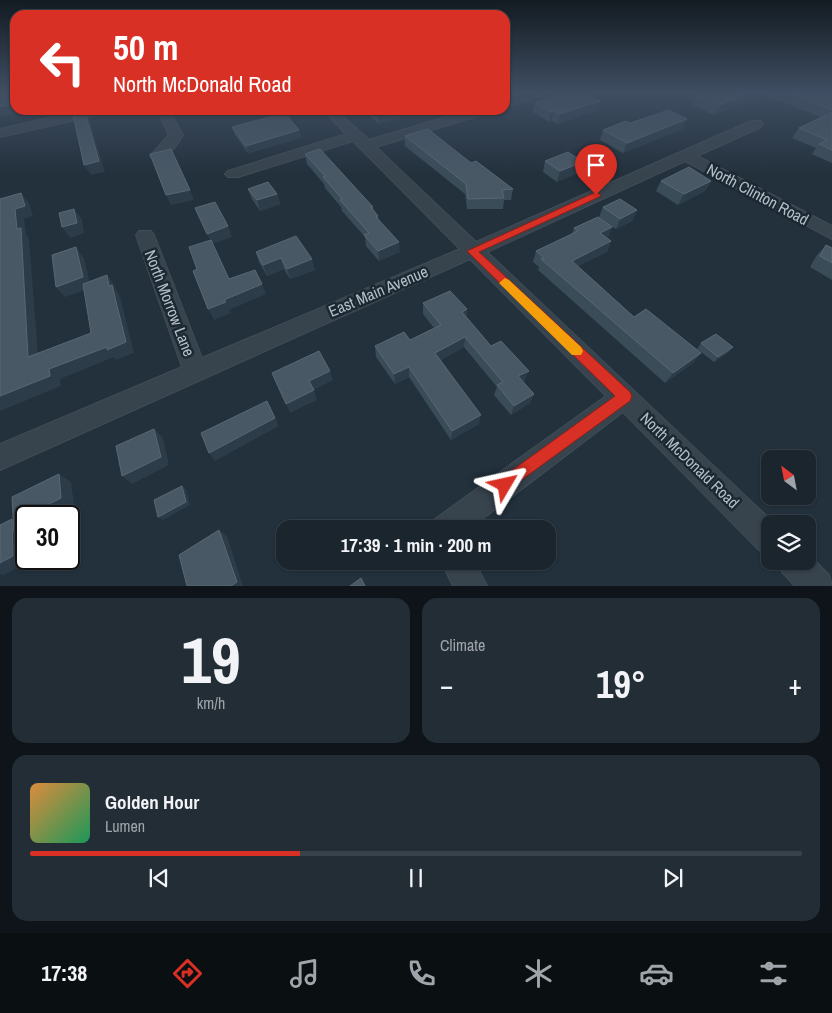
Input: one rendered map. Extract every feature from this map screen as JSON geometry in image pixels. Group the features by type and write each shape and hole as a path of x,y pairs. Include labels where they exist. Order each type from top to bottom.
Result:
{"street":[{"path":"0,133 60,119"},
{"path":"157,156 172,142 176,134 168,119"},
{"name":"North McDonald Road","path":"338,119 761,530"},
{"path":"233,174 445,119"},
{"name":"East Main Avenue","path":"0,457 195,370 472,251 756,124"},
{"name":"North Clinton Road","path":"685,155 832,233"},
{"name":"North Morrow Lane","path":"145,235 195,370"},
{"path":"457,520 625,396"},
{"path":"461,570 471,586"},
{"path":"802,570 818,586"}],"building":[{"path":"74,119 87,119 99,161 84,165"},
{"path":"261,119 290,119 299,130 246,146 232,127"},
{"path":"641,119 686,119 627,143 603,130 626,121 630,123"},
{"path":"817,119 832,119 832,150 819,144 827,140 799,128"},
{"path":"428,129 471,163 476,161 513,189 502,190 504,198 468,199 466,184 405,136"},
{"path":"171,149 190,190 166,195 150,154"},
{"path":"320,149 373,207 371,207 378,216 376,217 399,242 378,251 364,235 369,233 340,200 342,199 323,177 325,176 305,154"},
{"path":"568,152 583,162 560,171 545,161"},
{"path":"689,167 711,181 684,194 661,181"},
{"path":"268,182 277,194 257,200 248,189"},
{"path":"21,193 25,206 15,209 17,229 21,228 28,357 91,333 83,284 107,275 109,286 112,285 126,342 107,350 107,347 49,369 50,376 0,396 0,199"},
{"path":"620,199 637,210 620,219 603,207"},
{"path":"215,202 228,226 207,234 195,208"},
{"path":"74,209 77,223 62,227 59,213"},
{"path":"598,217 612,227 600,233 611,241 572,261 634,317 646,309 701,353 673,373 541,259 544,258 536,251 578,231 574,228"},
{"path":"296,236 312,259 287,269 281,258 263,265 256,252"},
{"path":"211,240 229,279 255,270 262,284 208,309 193,271 197,269 189,247"},
{"path":"826,245 832,248 832,263 820,256"},
{"path":"76,247 83,277 56,287 52,255"},
{"path":"450,291 467,309 462,312 491,346 501,341 529,371 518,376 534,394 514,406 497,385 503,382 465,337 435,353 481,415 452,431 409,367 394,374 375,346 404,332 410,340 441,325 423,303"},
{"path":"716,334 733,347 718,357 701,343"},
{"path":"319,351 330,371 309,381 314,390 286,404 272,373"},
{"path":"267,401 275,418 209,453 201,433"},
{"path":"154,429 161,457 122,476 116,446"},
{"path":"59,474 61,498 47,505 15,505 14,533 12,497"},
{"path":"182,486 186,502 158,517 154,500"},
{"path":"12,519 13,556 0,563 0,525"},
{"path":"219,530 237,582 231,586 187,586 179,555"},
{"path":"361,578 365,586 350,586"}],"slow traffic":[{"path":"505,283 577,351"}],"route":[{"path":"505,485 625,396 472,251 596,195"}]}
